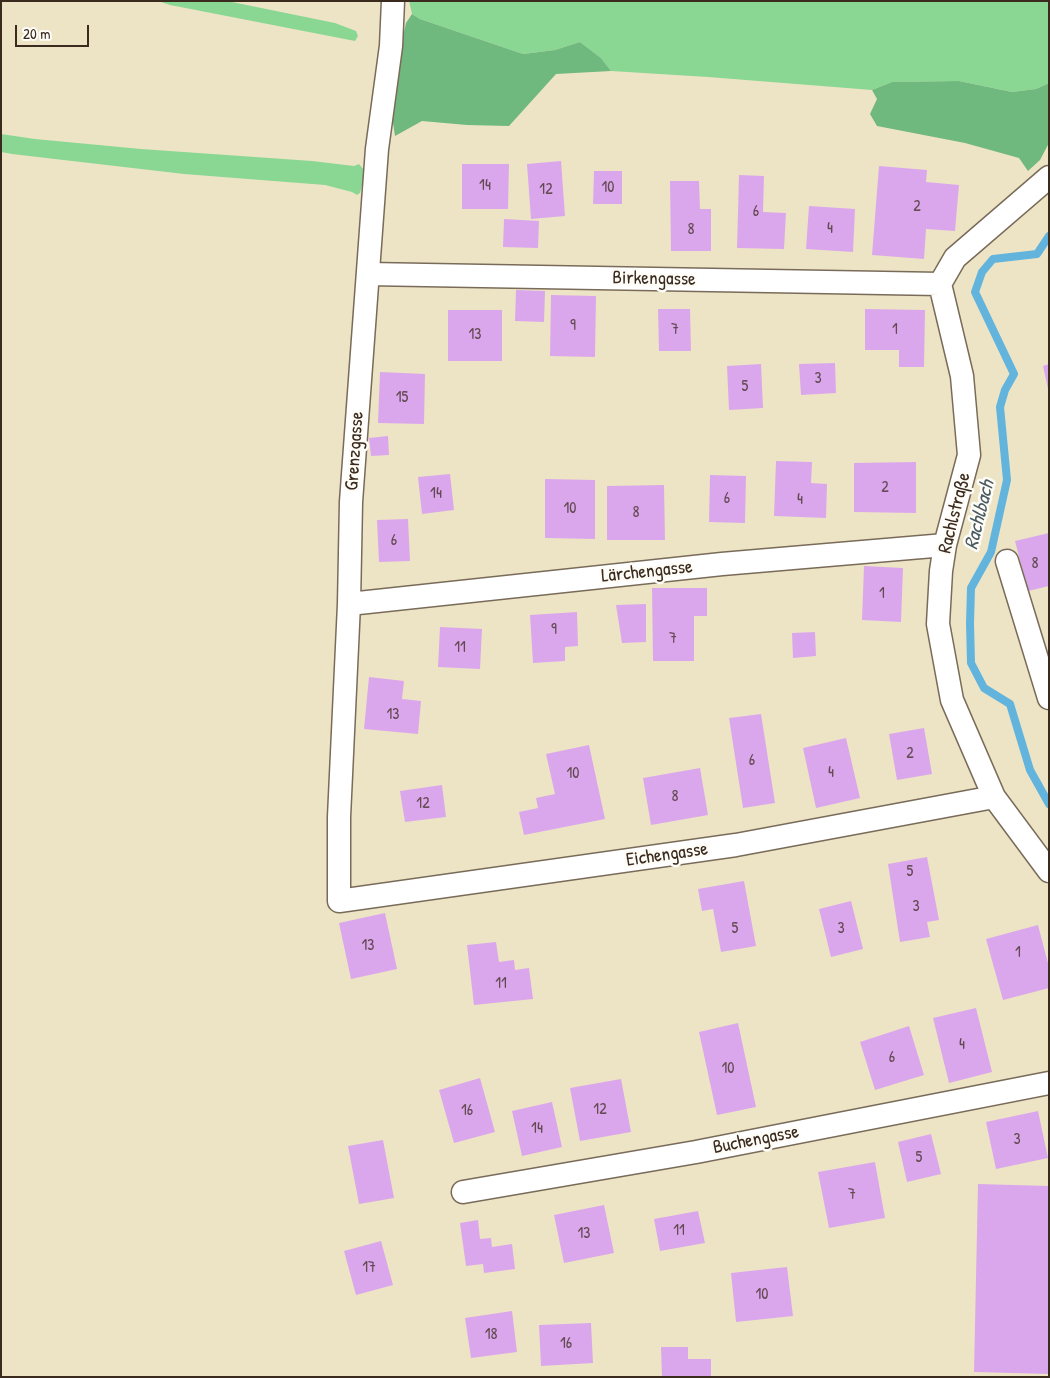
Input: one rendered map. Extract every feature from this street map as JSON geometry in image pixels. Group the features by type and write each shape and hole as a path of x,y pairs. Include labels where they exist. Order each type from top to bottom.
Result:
{"street":[{"name":"Grenzgasse","path":"339,901 339,817 349,604 351,502 377,149 391,46 393,1"},
{"path":"940,284 956,258 1049,177"},
{"name":"Birkengasse","path":"368,274 940,284"},
{"name":"Rachlstraße","path":"940,284 962,376 969,454 945,545 941,571 938,624 952,700 994,797 1049,871"},
{"name":"Lärchengasse","path":"349,604 722,564 945,545"},
{"path":"1007,561 1049,698"},
{"name":"Eichengasse","path":"339,901 736,845 994,797"},
{"name":"Buchengasse","path":"463,1192 696,1152 1049,1083"}],"green space":[{"path":"158,1 227,1 335,23 356,31 358,36 355,41 170,5"},
{"path":"409,1 1049,1 1049,83 1036,89 1012,92 959,81 892,82 872,90 611,71 601,58 580,42 555,50 523,54 420,19 412,14"},
{"path":"412,14 420,19 523,54 555,50 580,42 601,58 611,71 556,74 509,126 422,121 395,136 392,116 397,62 406,23"},
{"path":"959,81 1012,92 1036,89 1049,83 1049,143 1040,160 1028,171 1019,158 965,143 877,126 870,114 877,99 872,90 892,82"},
{"path":"1,134 141,149 312,161 354,166 359,164 364,170 363,182 360,193 357,195 325,185 184,174 12,154 1,152"}],"building":[{"path":"561,161 565,216 531,219 527,164"},
{"path":"462,164 509,164 508,209 462,209"},
{"path":"879,166 927,170 926,182 959,185 955,231 926,229 924,259 872,255"},
{"path":"594,171 622,171 622,204 593,204"},
{"path":"739,175 764,176 763,212 786,213 784,249 737,248"},
{"path":"670,181 699,181 700,209 711,209 711,251 671,251"},
{"path":"809,206 855,209 853,252 806,249"},
{"path":"504,219 539,221 538,248 503,247"},
{"path":"516,290 545,291 544,322 515,321"},
{"path":"551,295 596,296 595,357 550,356"},
{"path":"658,309 690,309 691,351 659,351"},
{"path":"865,309 925,310 924,367 899,367 899,350 865,350"},
{"path":"448,310 502,310 502,361 448,361"},
{"path":"835,363 836,393 801,395 799,364"},
{"path":"761,364 763,408 729,410 727,366"},
{"path":"1049,364 1049,389 1048,389 1043,366"},
{"path":"380,372 425,374 424,424 378,423"},
{"path":"388,436 389,455 371,456 369,438"},
{"path":"776,461 812,462 811,483 827,484 826,518 774,516"},
{"path":"916,462 916,513 854,512 854,463"},
{"path":"450,474 454,510 422,514 418,477"},
{"path":"710,475 746,476 745,523 709,522"},
{"path":"545,479 595,480 595,539 545,538"},
{"path":"664,485 665,540 607,540 607,486"},
{"path":"408,519 410,561 379,562 377,520"},
{"path":"1049,533 1049,586 1028,591 1015,541"},
{"path":"864,566 903,568 901,622 862,620"},
{"path":"652,588 707,588 707,616 694,616 694,661 653,661"},
{"path":"646,604 646,642 622,643 616,605"},
{"path":"577,612 578,646 565,647 565,661 533,663 530,615"},
{"path":"440,627 482,629 480,669 438,667"},
{"path":"815,632 816,656 793,658 792,633"},
{"path":"369,677 404,681 402,699 421,701 418,734 364,729"},
{"path":"761,714 775,803 743,808 729,718"},
{"path":"924,728 932,774 897,780 889,734"},
{"path":"846,738 860,798 816,808 803,748"},
{"path":"589,745 605,819 524,835 519,812 538,808 536,798 555,794 546,754"},
{"path":"700,768 708,815 651,825 643,778"},
{"path":"442,785 446,817 405,822 400,791"},
{"path":"927,857 939,920 927,922 930,937 900,942 888,864"},
{"path":"744,881 756,946 721,952 713,909 702,911 698,889"},
{"path":"851,901 863,949 831,957 819,909"},
{"path":"385,913 397,969 351,979 339,923"},
{"path":"1038,925 1049,967 1049,988 1003,1000 986,939"},
{"path":"496,942 499,962 514,960 515,970 529,968 533,999 474,1005 467,945"},
{"path":"976,1008 992,1072 949,1083 933,1018"},
{"path":"738,1023 756,1107 717,1115 699,1032"},
{"path":"909,1026 924,1075 875,1090 860,1042"},
{"path":"480,1078 495,1132 454,1143 439,1090"},
{"path":"621,1079 631,1132 580,1141 570,1088"},
{"path":"552,1102 562,1147 522,1156 512,1111"},
{"path":"1038,1111 1048,1158 996,1169 986,1122"},
{"path":"931,1134 941,1174 907,1182 898,1142"},
{"path":"383,1140 394,1198 359,1204 348,1146"},
{"path":"875,1162 885,1218 829,1228 818,1172"},
{"path":"978,1184 1049,1186 1049,1374 974,1372"},
{"path":"604,1205 614,1253 564,1263 554,1215"},
{"path":"698,1211 705,1243 660,1251 654,1219"},
{"path":"478,1220 480,1239 491,1238 492,1247 512,1244 515,1269 484,1273 483,1264 466,1266 460,1223"},
{"path":"381,1241 393,1285 356,1295 344,1251"},
{"path":"787,1267 793,1316 736,1322 731,1273"},
{"path":"512,1311 517,1352 471,1358 465,1318"},
{"path":"591,1323 593,1363 541,1366 539,1325"},
{"path":"661,1347 688,1347 688,1359 711,1359 711,1377 662,1377"}],"waterway":[{"name":"Rachlbach","path":"1049,236 1037,254 993,259 982,272 975,292 1014,374 1005,390 1000,407 1007,480 991,552 971,588 970,623 971,663 984,688 1010,704 1030,770 1049,804"}]}
